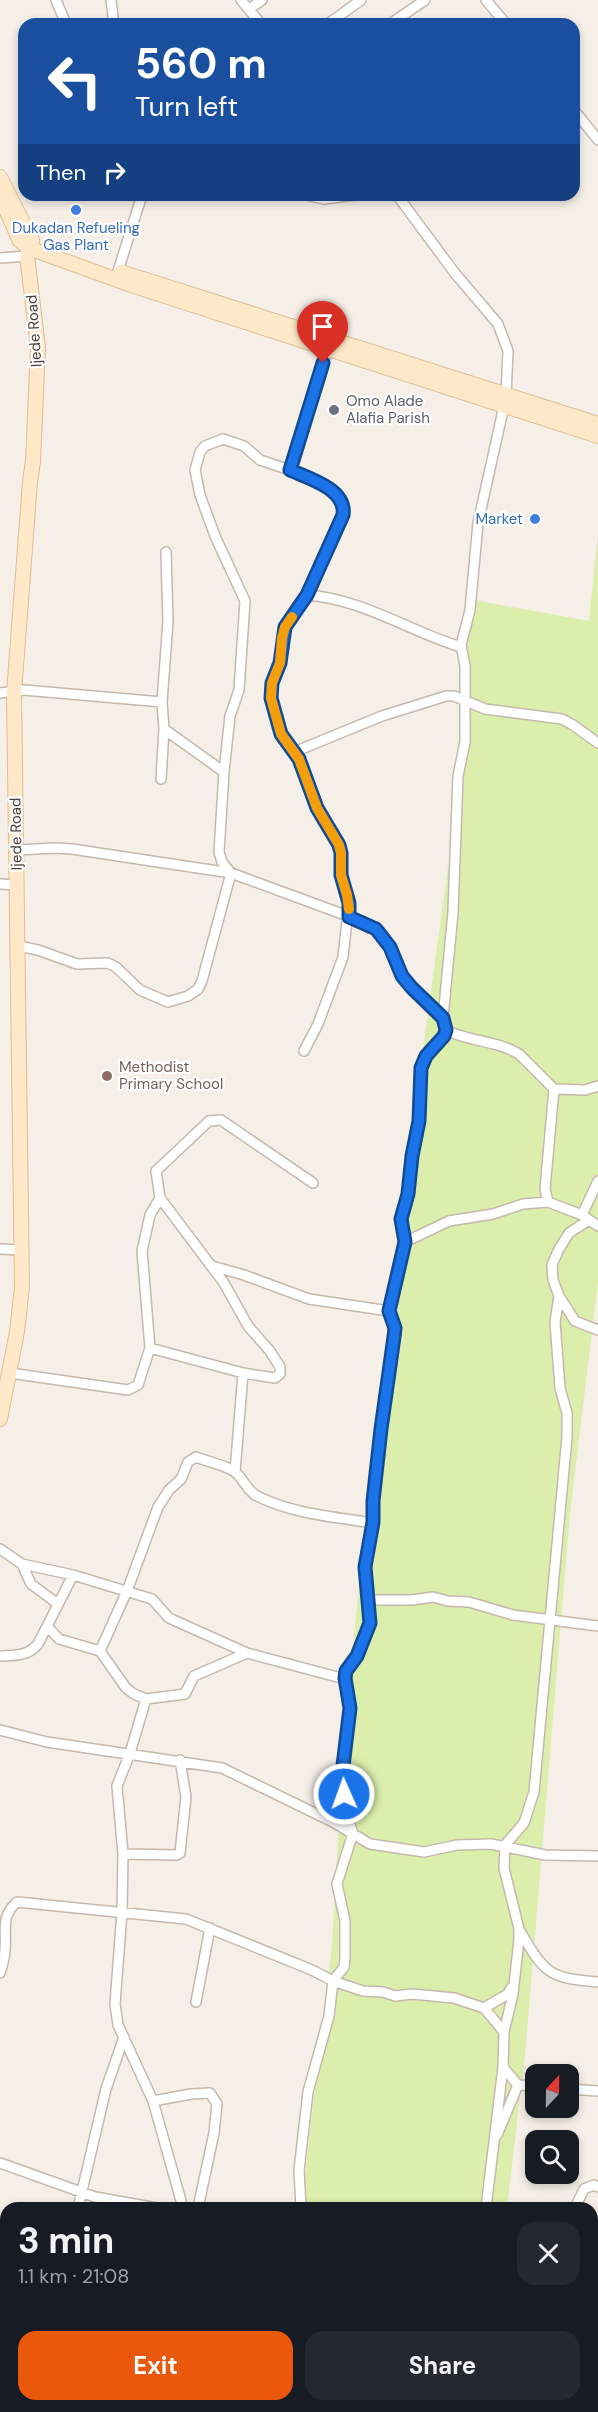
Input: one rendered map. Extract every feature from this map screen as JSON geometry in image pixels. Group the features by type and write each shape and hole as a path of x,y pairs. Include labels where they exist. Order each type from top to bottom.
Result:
{"main road":[{"name":"Ijede Road","path":"0,177 29,248 38,346 33,461 17,633 7,693 17,850 22,1287 17,1332 0,1416"},
{"name":"Ijede Road","path":"0,196 20,241 29,248"},
{"path":"29,248 118,271 505,401 598,436"},
{"path":"29,248 131,285 327,349 505,401 598,424"}],"street":[{"path":"57,0 64,18"},
{"path":"111,0 113,18"},
{"path":"241,0 256,18"},
{"path":"249,9 262,0"},
{"path":"336,18 361,0"},
{"path":"399,18 425,0"},
{"path":"486,0 501,18"},
{"path":"580,118 598,140"},
{"path":"118,271 140,201"},
{"path":"401,201 454,272 498,324 508,351 505,401 478,523 470,610 461,647 465,666 465,742 458,776 453,912 443,1018 445,1033"},
{"path":"0,258 29,248"},
{"path":"290,470 327,349"},
{"path":"231,873 222,862 219,852 224,772 230,716 239,690 245,601 215,536 200,495 195,470 200,452 205,446 223,439 244,446 260,460 326,486 338,496 344,508 343,515 307,595 285,627 280,663 271,690 281,734 299,759 317,808 339,845 341,875 349,903 342,957 318,1024 304,1051"},
{"path":"161,779 164,729 162,702 168,621 166,552"},
{"path":"307,595 343,600 436,639 461,647"},
{"path":"7,693 24,690 162,702"},
{"path":"294,752 382,716 446,696 454,696 485,709 562,719 579,728 598,743"},
{"path":"164,729 224,772"},
{"path":"17,850 72,849 231,873 349,917 376,929 390,947 402,976 443,1018"},
{"path":"18,946 38,950 77,964 108,963 116,967 140,990 168,1002 177,1000 198,989 202,981 231,873"},
{"path":"0,884 17,885"},
{"path":"445,1033 513,1050 554,1089 585,1090 598,1086"},
{"path":"301,2202 299,2170 303,2151 303,2120 329,2016 333,1981 344,1967 345,1921 338,1884 353,1833 345,1811 343,1766 350,1708 345,1678 346,1671 357,1656 370,1623 365,1567 373,1522 381,1429 395,1328 389,1311 405,1242 401,1219 408,1194 419,1121 421,1068 432,1047 445,1033"},
{"path":"548,1202 545,1189 554,1089"},
{"path":"150,1348 243,1372 275,1378 280,1374 280,1367 270,1351 248,1326 212,1266 160,1198 156,1171 209,1121 215,1119 221,1120 313,1183"},
{"path":"598,1181 586,1217 569,1233 552,1265 553,1280 559,1296 575,1321 598,1330"},
{"path":"10,1373 128,1390 138,1385 150,1348 142,1251 150,1215 160,1198"},
{"path":"405,1242 449,1221 493,1214 523,1204 548,1202 586,1217 598,1226"},
{"path":"0,1250 22,1250"},
{"path":"212,1266 309,1299 389,1311"},
{"path":"559,1296 555,1322 560,1388 565,1404 567,1437 534,1792 524,1823 505,1845 504,1868 519,1929 534,1955 552,1974 562,1979 598,1982"},
{"path":"235,1472 243,1372"},
{"path":"100,1652 127,1591 158,1507 181,1479 188,1462 196,1458 235,1472 255,1495 287,1508 310,1514 373,1522"},
{"path":"0,1549 22,1564 73,1575 152,1599 169,1618 248,1653 345,1678"},
{"path":"22,1564 31,1584 58,1604"},
{"path":"0,1656 31,1652 38,1644 73,1575"},
{"path":"367,1599 411,1600 433,1597 448,1601 470,1602 513,1615 598,1626"},
{"path":"47,1626 59,1639 100,1652 126,1688 146,1700 185,1694 194,1676 248,1653"},
{"path":"146,1700 117,1786 123,1854 122,1912 114,2004 118,2025 153,2101 181,2202"},
{"path":"0,1730 47,1742 222,1768 333,1821 353,1833 361,1841 370,1844 416,1852 479,1843 505,1845 545,1856 598,1856"},
{"path":"123,1854 177,1855 180,1853 186,1797 180,1761"},
{"path":"333,1821 345,1811"},
{"path":"0,1974 6,1947 3,1926 5,1914 17,1902 176,1917 210,1928 333,1981 363,1991 383,1992 394,1996 412,1994 449,1998 484,2008 504,2032"},
{"path":"196,2002 210,1928"},
{"path":"487,2202 504,2032 513,1994 519,1929"},
{"path":"484,2008 508,1994 513,1983"},
{"path":"80,2202 106,2089 124,2037"},
{"path":"502,2067 518,2085 525,2085"},
{"path":"494,2142 518,2085"},
{"path":"579,2090 598,2091"},
{"path":"153,2101 210,2093 217,2104 214,2133 199,2202"},
{"path":"0,2163 82,2192 129,2202"},
{"path":"578,2202 584,2189 598,2187"}],"green space":[{"path":"598,534 598,1283 570,1513 525,2055 508,2202 302,2202 332,1945 345,1716 400,1217 452,838 468,599 589,621"}],"slow traffic":[{"path":"292,617 285,627 282,638 280,663 274,675 271,698 281,734 299,759 317,808 339,845 342,882 349,909"}],"place":[{"name":"Dukadan Refueling Gas Plant","path":"76,210"},
{"name":"Omo Alade Alafia Parish","path":"334,410"},
{"name":"Market","path":"535,519"},
{"name":"Methodist Primary School","path":"107,1076"}],"route":[{"path":"323,363 290,470 326,486 338,496 344,508 343,515 331,537 307,595 285,627 280,663 274,675 271,698 281,734 299,759 317,808 339,845 341,875 349,903 349,917 376,929 390,947 395,964 402,976 443,1018 446,1030 444,1036 426,1056 421,1068 419,1121 408,1194 401,1219 405,1242 389,1311 395,1328 381,1429 373,1522 366,1555 370,1623 361,1648 346,1671 345,1678 350,1708 343,1766 344,1794"}]}
